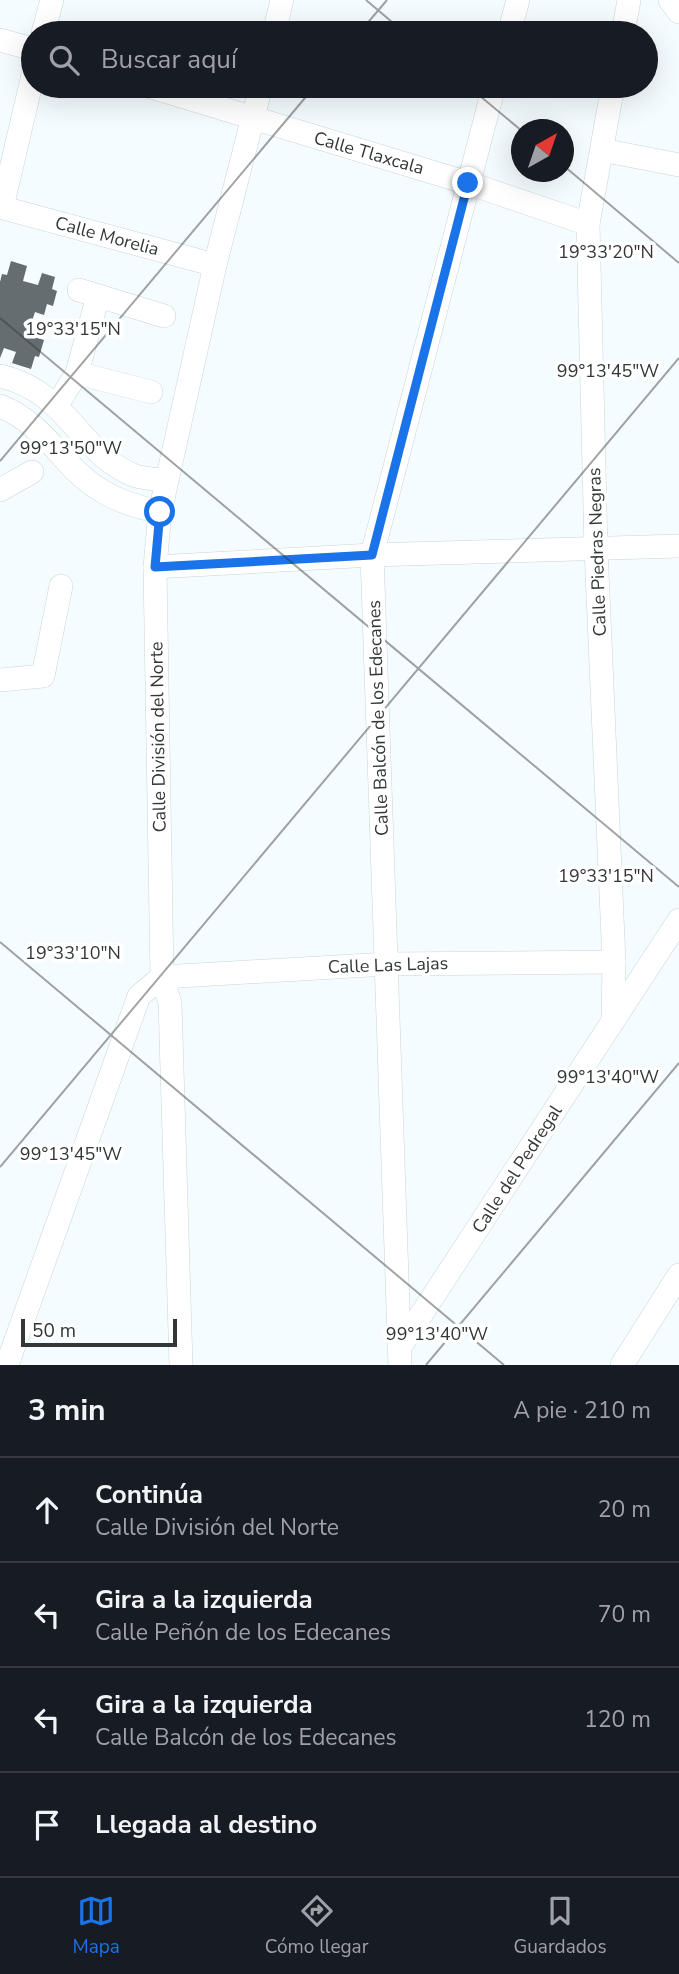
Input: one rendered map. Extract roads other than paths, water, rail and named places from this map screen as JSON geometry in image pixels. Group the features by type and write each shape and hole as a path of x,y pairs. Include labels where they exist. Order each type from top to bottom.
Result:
{"street":[{"path":"46,21 52,0"},
{"path":"277,21 282,0"},
{"path":"512,21 518,0"},
{"path":"625,21 629,0"},
{"path":"670,0 679,12"},
{"path":"0,40 21,46"},
{"path":"1,207 27,98"},
{"name":"Calle Tlaxcala","path":"186,98 468,183 588,224"},
{"name":"Calle División del Norte","path":"181,1365 170,1003 162,977 155,567 166,480 215,265 258,98"},
{"name":"Calle Balcón de los Edecanes","path":"400,1356 372,555 491,98"},
{"name":"Calle Piedras Negras","path":"611,98 588,224 596,549 614,962 613,1021"},
{"path":"602,150 679,165"},
{"name":"Calle Morelia","path":"1,207 215,265"},
{"path":"57,405 77,373 89,293 164,316"},
{"path":"77,373 151,392"},
{"path":"0,376 19,380 57,405 96,448 116,465 135,476 166,480"},
{"path":"0,406 19,414 44,434 75,470 127,505 160,512"},
{"path":"75,470 96,448"},
{"path":"0,490 32,472"},
{"path":"155,567 372,555 679,546"},
{"path":"0,680 43,676 61,586"},
{"name":"Calle del Pedregal","path":"400,1356 679,920"},
{"name":"Calle Las Lajas","path":"162,977 387,964 614,962"},
{"path":"7,1365 139,996 162,977"},
{"path":"622,1365 679,1275"}]}
